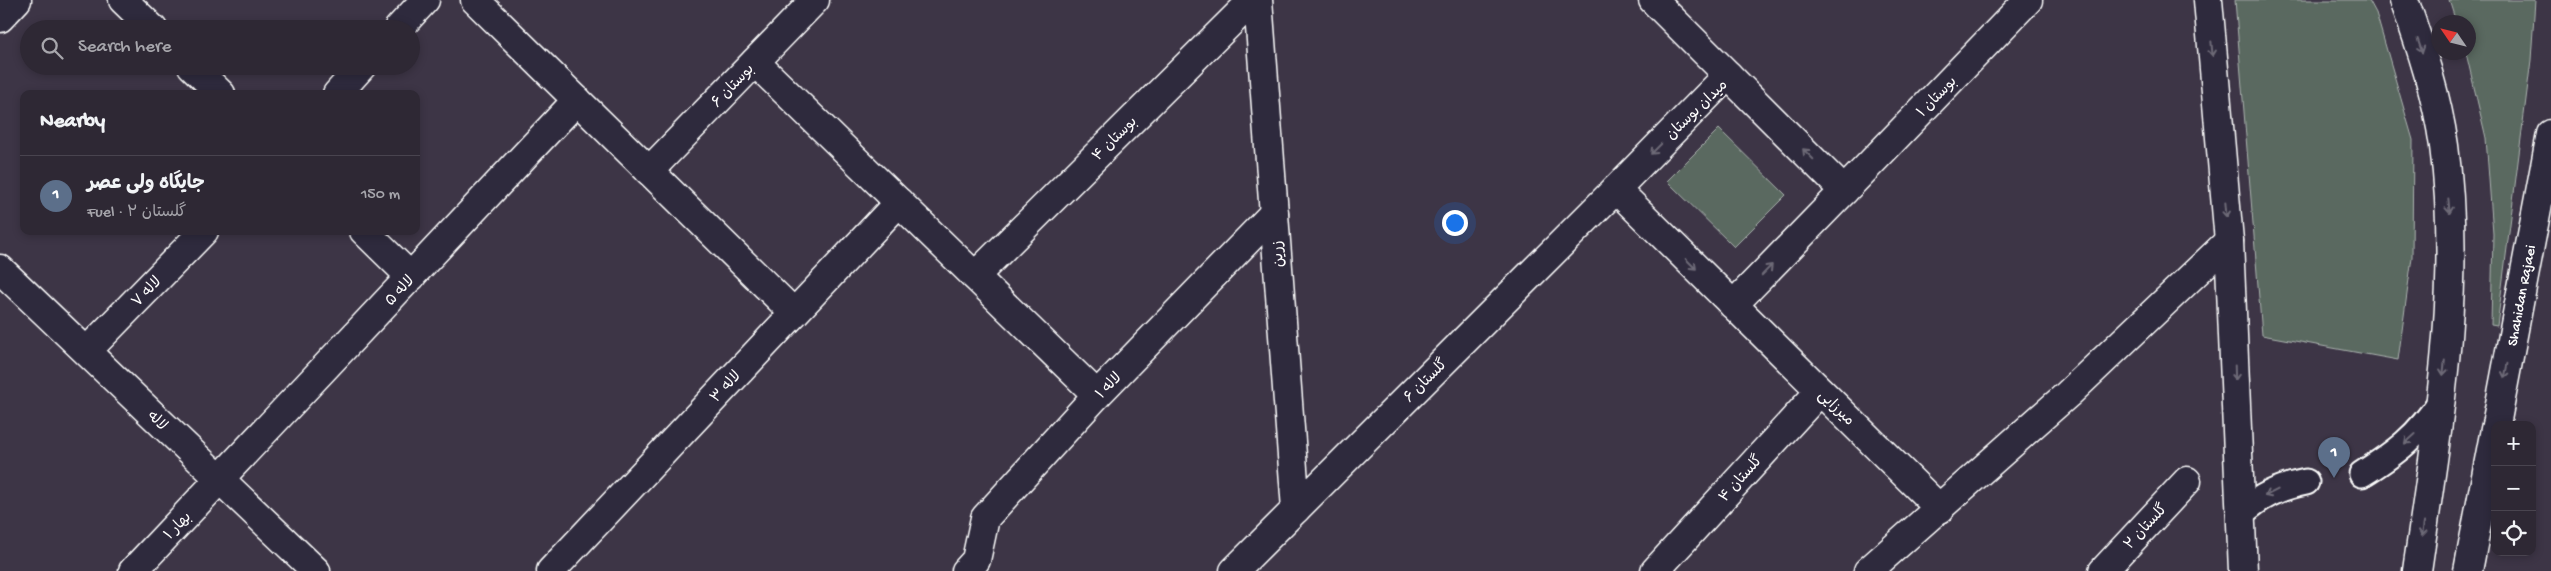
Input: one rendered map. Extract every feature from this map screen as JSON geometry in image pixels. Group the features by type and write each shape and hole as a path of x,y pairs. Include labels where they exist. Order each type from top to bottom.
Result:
{"street":[{"path":"0,18 17,0"},
{"path":"123,0 144,20"},
{"path":"406,20 424,0"},
{"path":"475,0 794,313"},
{"name":"بوستان ۶","path":"649,171 815,0"},
{"name":"بوستان ۴","path":"975,276 1253,0"},
{"name":"زرین","path":"1258,0 1296,509"},
{"path":"1653,0 1728,75"},
{"name":"بوستان ۱","path":"1844,191 2028,0"},
{"path":"2208,0 2229,241 2243,571"},
{"path":"2404,0 2424,59 2445,154 2452,236 2449,322 2441,401 2417,571"},
{"path":"755,62 1097,396"},
{"path":"201,75 217,90"},
{"path":"341,90 354,75"},
{"name":"میدان بوستان","path":"1616,189 1728,75 1844,191"},
{"name":"لاله ۵","path":"221,480 577,100"},
{"name":"Shahidan Rajaei","path":"2497,421 2551,134"},
{"path":"1616,189 1732,305 1844,191"},
{"name":"گلستان ۶","path":"1234,571 1616,189"},
{"name":"لاله ۳","path":"551,571 899,202"},
{"name":"لاله ۱","path":"966,571 976,560 985,518 1097,396 1274,213"},
{"name":"لاله ۷","path":"87,351 200,235"},
{"path":"368,235 411,277"},
{"path":"1868,571 2068,394 2229,241"},
{"name":"لاله","path":"0,269 316,571"},
{"name":"میرزایی","path":"1732,305 1940,509"},
{"name":"گلستان ۴","path":"1661,569 1820,391"},
{"path":"2468,571 2491,450"},
{"name":"بهار ۱","path":"133,571 221,480"},
{"name":"گلستان ۲","path":"2103,571 2188,481"}],"lane":[{"path":"2362,474 2396,453 2424,427 2441,401"},
{"path":"2241,514 2255,501 2284,486 2306,482"}],"green space":[{"path":"2235,0 2369,0 2376,13 2413,140 2412,257 2398,360 2262,335"},
{"path":"2449,0 2535,0 2531,60 2497,326 2491,325 2493,234 2486,138 2468,60 2476,60 2476,15 2454,15"},
{"path":"1719,129 1786,195 1734,247 1667,181"}],"place":[{"name":"جایگاه ولی عصر","path":"2334,478"}]}
